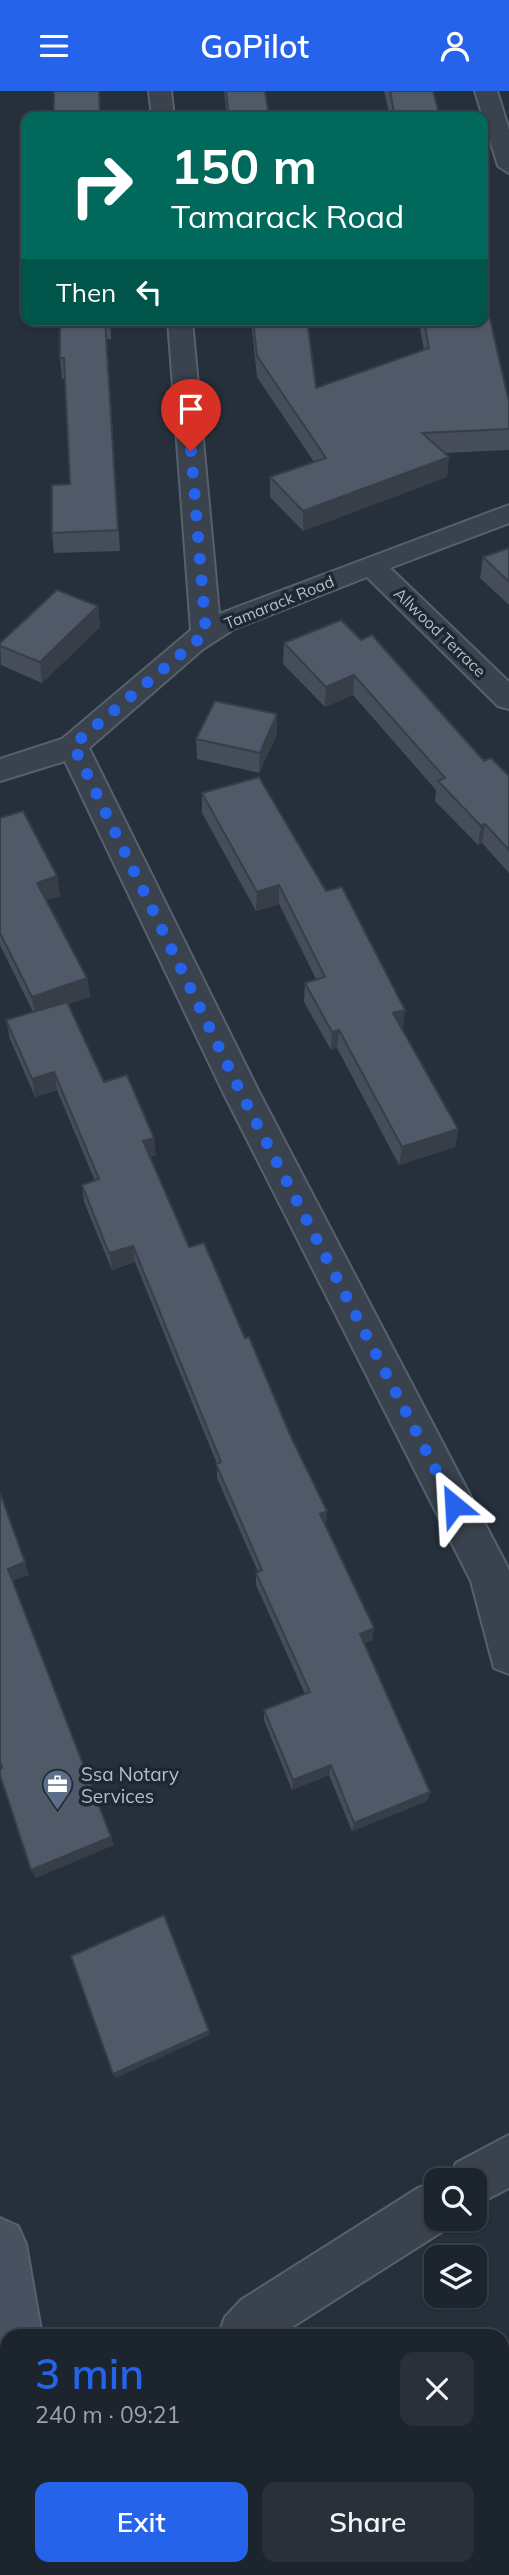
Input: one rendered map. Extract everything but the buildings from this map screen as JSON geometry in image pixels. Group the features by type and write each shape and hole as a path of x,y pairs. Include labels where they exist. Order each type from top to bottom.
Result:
{"main road":[{"path":"0,2246 15,2329"},
{"path":"0,2246 31,2329"}],"street":[{"path":"160,91 162,112"},
{"path":"486,91 509,166"},
{"path":"180,326 206,633"},
{"name":"Tamarack Road","path":"0,770 45,758 73,745 206,633 224,622 509,513"},
{"name":"Allwood Terrace","path":"371,566 509,699"},
{"path":"73,745 241,1093 491,1578 509,1653"},
{"path":"487,2173 509,2160"},
{"path":"251,2327 424,2214"}],"place":[{"name":"Ssa Notary Services","path":"58,1812"}],"route":[{"path":"191,451 206,633 73,745 241,1093 454,1505"}]}
